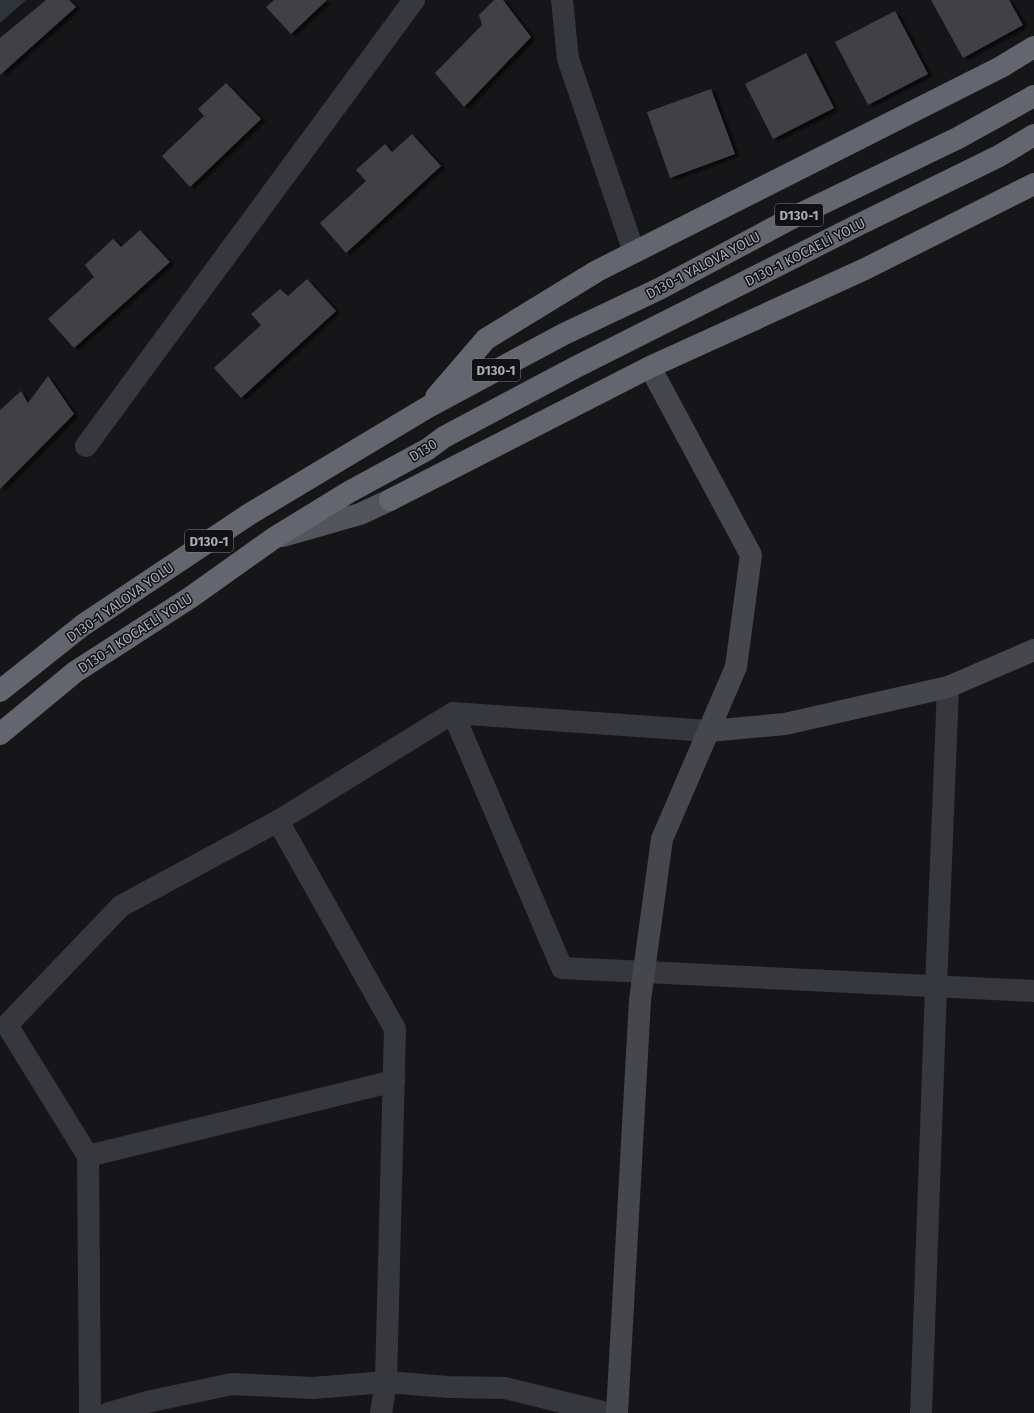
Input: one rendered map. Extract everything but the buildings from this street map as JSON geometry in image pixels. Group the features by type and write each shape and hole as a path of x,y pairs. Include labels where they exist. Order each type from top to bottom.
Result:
{"highway":[{"path":"428,407 486,339 597,271 994,71 1034,47"},
{"name":"D130-1 YALOVA YOLU","path":"0,691 83,625 248,515 428,407 564,334 659,289 792,218 958,138 1034,96"},
{"name":"D130-1 KOCAELİ YOLU","path":"576,367 999,156 1034,135"},
{"path":"390,500 650,367 865,269 1034,184"},
{"name":"D130","path":"274,538 349,492 428,449 444,437 576,367"},
{"name":"D130-1 KOCAELİ YOLU","path":"0,734 75,672 191,597 274,538"}],"main road":[{"path":"274,538 360,514 390,500"}],"street":[{"path":"86,446 414,0"},
{"path":"562,0 568,59 634,252"},
{"path":"617,1413 640,1000 662,838 736,667 751,555 650,367"},
{"path":"90,1413 88,1156 4,1028 121,906 278,821 453,713 709,731 785,724 948,687 1034,650"},
{"path":"921,1413 948,687"},
{"path":"453,713 562,968 1034,991"},
{"path":"278,821 395,1029 386,1382 381,1413"},
{"path":"88,1156 394,1081"},
{"path":"109,1413 152,1407 232,1384 313,1388 386,1382 448,1387 505,1388 607,1413"}],"shaded area":[{"path":"0,0 26,0 0,23"}]}
